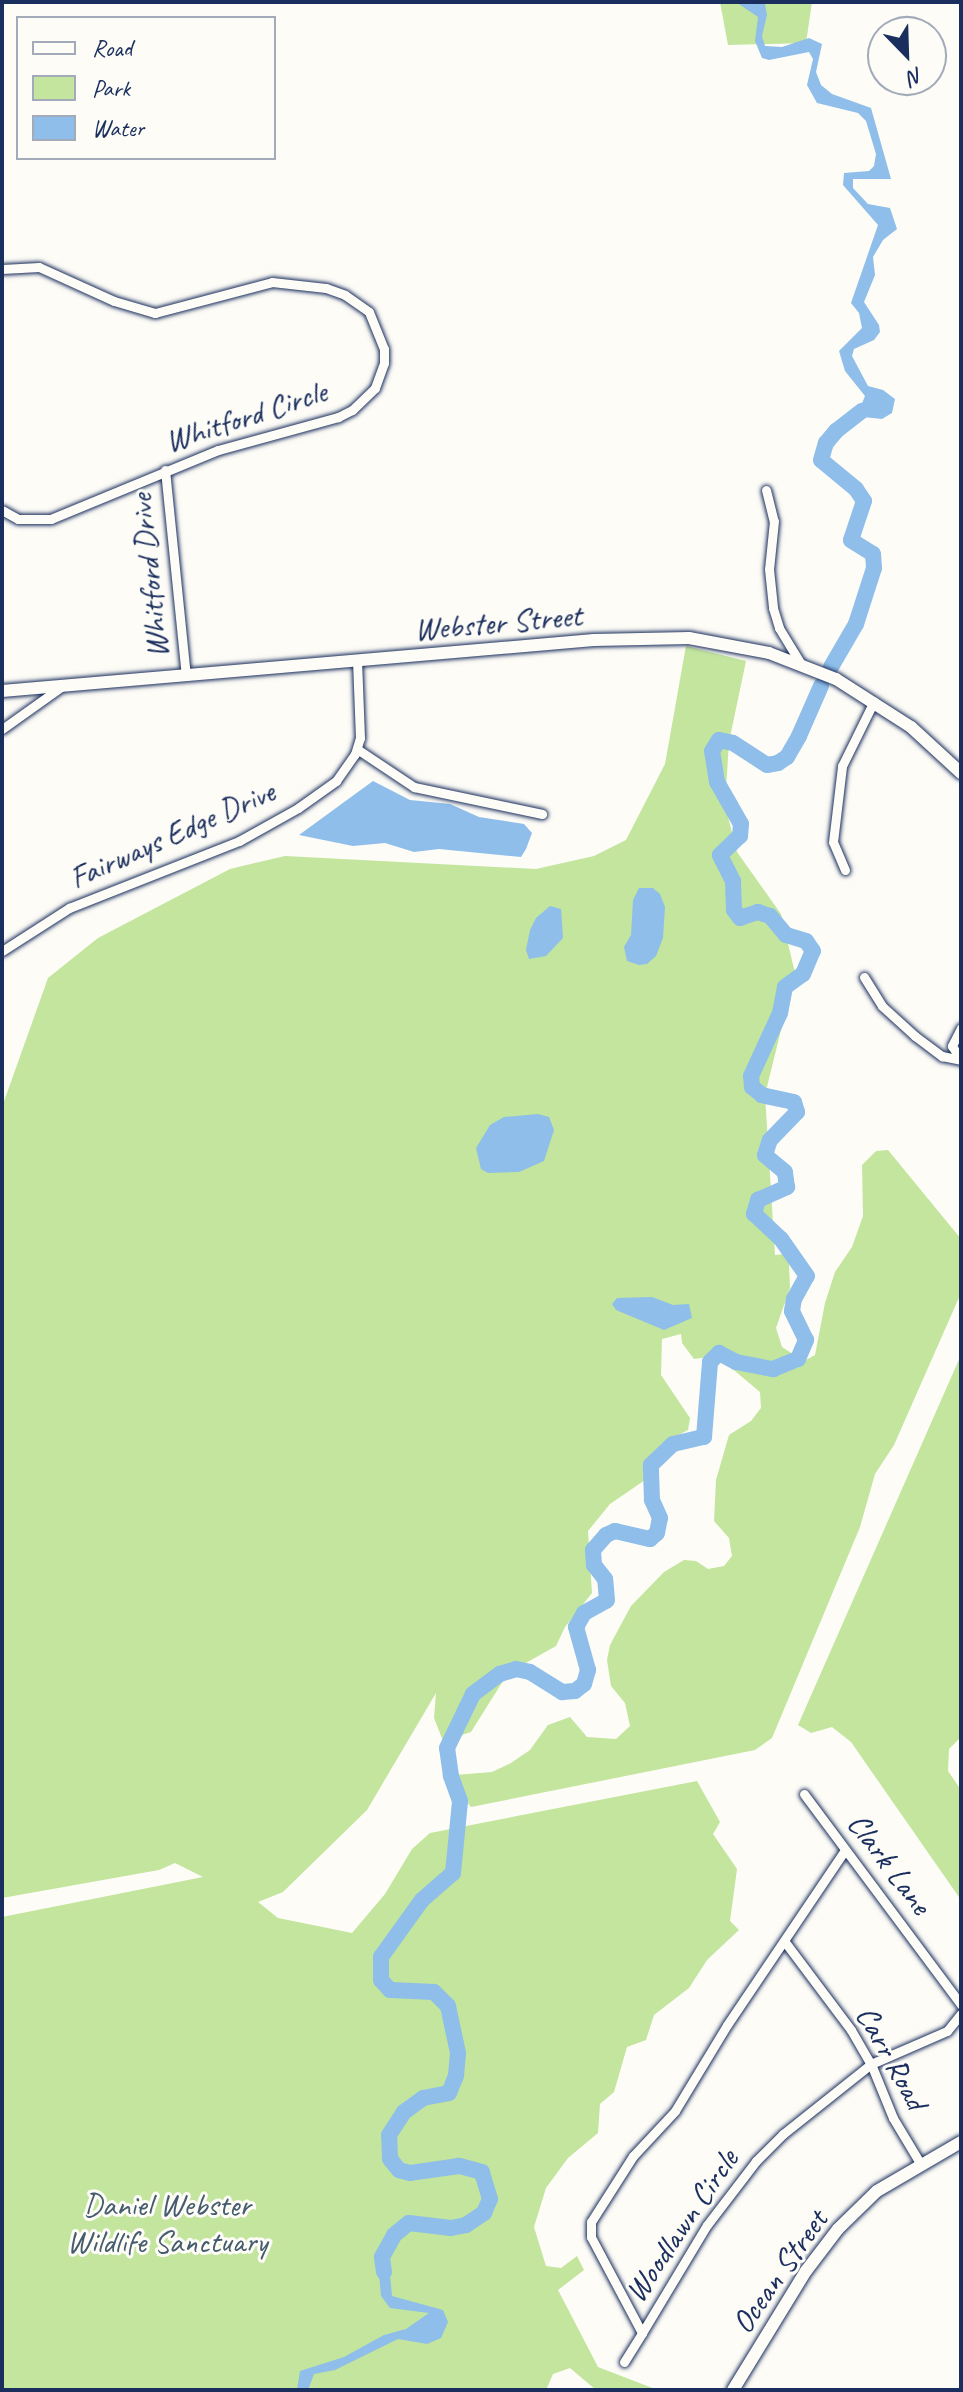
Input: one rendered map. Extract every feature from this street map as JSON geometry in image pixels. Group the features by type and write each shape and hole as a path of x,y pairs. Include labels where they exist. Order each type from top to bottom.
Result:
{"street":[{"name":"Whitford Circle","path":"2,269 39,267 114,301 155,313 272,282 326,288 359,302 369,312 380,331 384,363 375,388 352,410 319,424 218,450 51,519 18,519 2,510"},
{"name":"Whitford Drive","path":"165,470 186,676"},
{"path":"766,490 774,521 769,569 773,608 779,628 801,664"},
{"name":"Webster Street","path":"2,691 650,638 710,641 769,653 801,664 874,701 911,727 961,773"},
{"name":"Fairways Edge Drive","path":"2,951 69,908 227,846 298,808 336,781 357,749 361,723 357,661"},
{"path":"2,729 63,685"},
{"path":"845,870 833,842 842,766 874,701"},
{"path":"357,749 414,787 542,814"},
{"path":"864,977 882,1006 915,1036 942,1056 961,1060"},
{"path":"961,1028 952,1046 961,1060"},
{"name":"Clark Lane","path":"804,1794 961,2005"},
{"name":"Woodlawn Circle","path":"642,2333 591,2237 591,2222 633,2156 675,2111 727,2025 845,1850"},
{"name":"Carr Road","path":"785,1942 851,2030 871,2064 893,2118 920,2163"},
{"name":"Woodlawn Circle","path":"642,2333 707,2225 756,2161 814,2106 871,2064 947,2031 961,2014"},
{"name":"Ocean Street","path":"733,2390 822,2246 865,2201 920,2163 961,2142"},
{"path":"624,2362 642,2333"}],"green space":[{"path":"720,2 812,2 806,43 728,45"},
{"name":"Daniel Webster Wildlife Sanctuary","path":"686,646 746,661 729,742 725,805 737,852 781,914 795,973 765,1095 775,1255 786,1254 789,1264 790,1288 776,1328 782,1347 804,1361 815,1355 825,1303 835,1272 852,1247 863,1216 862,1165 876,1151 888,1150 961,1239 961,1293 894,1445 875,1474 860,1527 772,1738 755,1750 471,1807 459,1792 455,1775 492,1772 511,1763 530,1750 548,1725 570,1717 587,1737 616,1739 630,1726 625,1703 611,1686 607,1660 610,1645 631,1606 664,1572 684,1560 696,1561 708,1569 724,1566 732,1556 729,1538 714,1521 716,1480 729,1435 751,1421 761,1408 760,1392 717,1356 694,1359 682,1343 681,1334 662,1339 661,1375 690,1418 688,1430 661,1444 645,1480 610,1504 588,1531 592,1593 565,1627 556,1646 508,1673 471,1732 443,1741 434,1718 436,1693 367,1810 283,1892 258,1902 278,1918 352,1933 385,1894 412,1849 430,1833 697,1781 720,1822 713,1834 737,1869 730,1921 739,1930 707,1960 689,1988 654,2015 646,2040 627,2047 614,2092 600,2104 598,2133 568,2158 546,2188 534,2227 546,2266 561,2268 577,2256 584,2270 558,2290 598,2367 655,2389 596,2390 570,2368 553,2374 546,2390 2,2390 2,1917 203,1877 175,1863 159,1870 2,1898 2,1107 48,978 98,938 230,869 285,856 536,869 594,856 626,840 665,764"},
{"path":"961,1355 961,1737 949,1749 948,1771 961,1790 961,1900 851,1742 832,1727 811,1733 798,1725"}],"water":[{"path":"736,2 765,4 767,15 762,36 765,46 782,47 809,38 822,44 816,72 821,85 832,94 871,108 891,179 853,179 853,188 868,204 890,208 897,229 883,240 873,257 875,275 864,302 879,325 880,332 874,340 854,349 852,356 868,386 883,390 895,399 892,413 882,419 863,417 846,426 847,415 861,406 865,396 845,371 839,351 862,328 859,313 851,303 878,225 843,185 844,173 869,171 874,166 876,154 866,121 858,113 817,103 807,85 813,59 809,52 769,60 762,58 755,41 758,17"},
{"path":"373,781 410,800 450,804 479,817 524,824 532,833 526,849 521,857 439,849 414,852 385,843 353,846 299,835"},
{"path":"639,888 653,888 660,894 665,907 663,938 656,956 647,964 639,965 627,961 624,947 631,935 633,900"},
{"path":"550,906 561,909 563,938 546,956 529,959 526,950 530,930 536,918"},
{"path":"538,1114 549,1117 554,1130 544,1161 519,1172 488,1173 481,1169 476,1148 490,1125 504,1117"},
{"path":"652,1297 673,1305 689,1304 692,1318 664,1330 616,1310 612,1304 617,1298"},
{"path":"384,2249 388,2254 392,2296 443,2310 448,2322 441,2338 427,2344 398,2339 335,2370 314,2374 308,2390 297,2390 300,2371 344,2357 384,2335 406,2329 429,2313 390,2308 381,2296 377,2250"}],"waterway":[{"path":"831,667 856,624 874,568 873,554 851,540 864,501 856,489 821,460 826,443 836,431 862,411"},
{"path":"384,2272 382,2257 394,2235 409,2223 451,2228 466,2225 484,2213 490,2199 482,2172 459,2166 410,2173 399,2170 390,2159 389,2135 404,2112 423,2098 449,2093 456,2076 458,2053 448,2006 434,1992 390,1990 381,1980 381,1957 422,1900 453,1873 460,1801 451,1776 447,1748 473,1694 500,1674 516,1669 530,1672 562,1692 575,1691 584,1684 588,1670 576,1627 584,1613 607,1600 605,1579 594,1565 593,1550 606,1535 615,1531 650,1539 657,1533 660,1518 652,1500 651,1465 673,1444 704,1437 710,1362 719,1353 736,1362 773,1369 798,1359 806,1340 792,1311 794,1299 807,1276 781,1239 754,1214 758,1200 787,1187 785,1172 765,1155 770,1140 797,1112 794,1102 762,1095 752,1087 751,1076 780,1013 785,987 803,974 813,951 806,941 786,935 770,916 758,912 740,918 734,910 733,881 720,855 740,836 741,824 717,782 712,751 719,740 733,743 767,765 778,763 787,757 799,736 821,686"}]}
